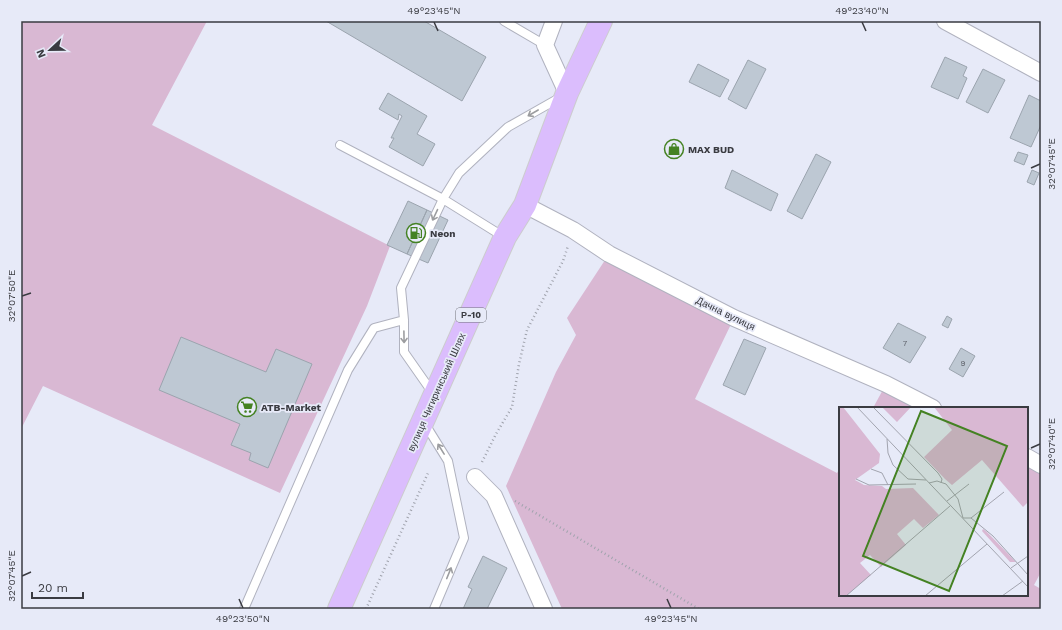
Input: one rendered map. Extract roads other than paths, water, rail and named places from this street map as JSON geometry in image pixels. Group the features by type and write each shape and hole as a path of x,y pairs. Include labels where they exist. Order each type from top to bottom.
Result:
{"main road":[{"name":"вулиця Чигиринський Шлях","path":"340,609 505,237 525,206 567,94 601,21"}],"street":[{"path":"554,21 545,45 567,94"},
{"path":"945,21 1041,73"},
{"name":"Дачна вулиця","path":"525,206 573,230 609,254 734,318 886,384 931,407"},
{"path":"1028,458 1041,464"},
{"path":"475,477 494,496 544,609"}],"lane":[{"path":"504,21 545,45"},
{"path":"435,396 404,352 404,320 401,288 443,199 459,172 508,127 567,94"},
{"path":"340,146 443,199 505,237"},
{"path":"244,609 348,370 374,328 404,320"},
{"path":"424,421 448,461 464,538 434,609"}],"place":[{"name":"MAX BUD","path":"674,149"},
{"name":"Neon","path":"416,233"},
{"name":"ATB-Market","path":"247,407"}]}
